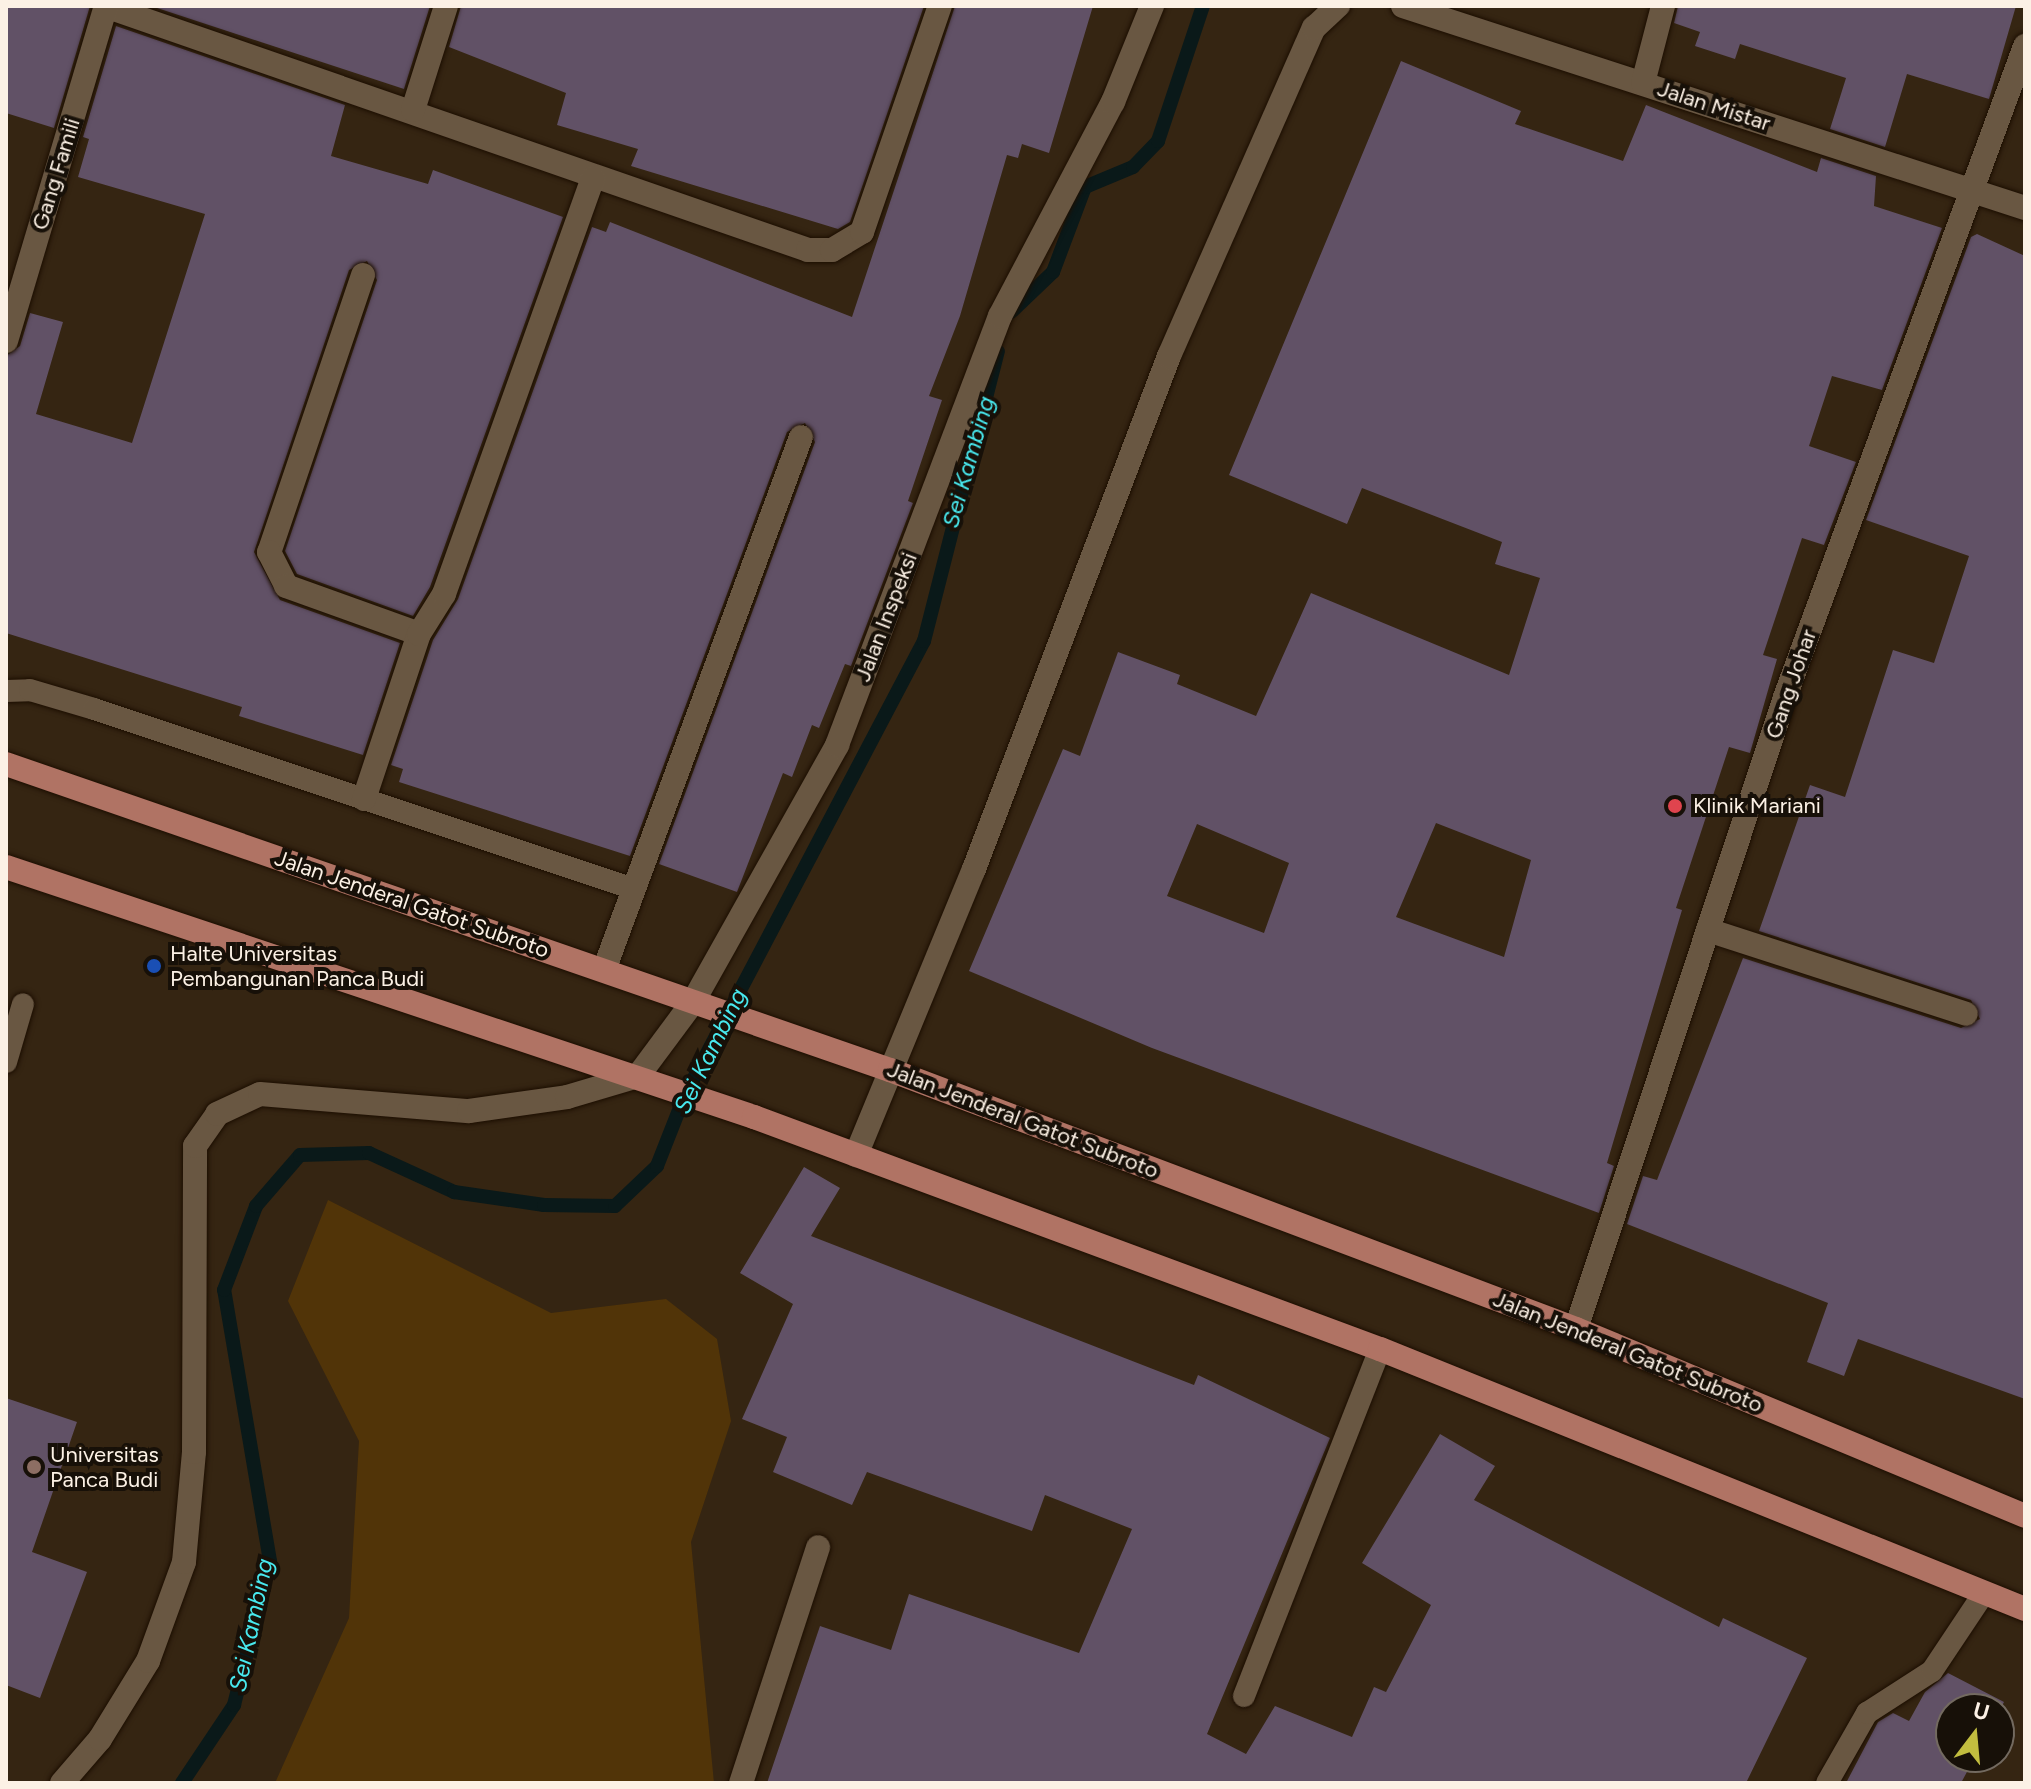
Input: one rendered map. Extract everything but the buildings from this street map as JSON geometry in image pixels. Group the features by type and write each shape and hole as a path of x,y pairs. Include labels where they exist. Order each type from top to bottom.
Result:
{"main road":[{"name":"Jalan Jenderal Gatot Subroto","path":"6,764 890,1070 1576,1329 2025,1516"},
{"path":"6,867 754,1117 1380,1349 2025,1609"}],"street":[{"path":"106,6 413,110 593,178 808,250 832,250 862,232 940,6"},
{"name":"Gang Famili","path":"6,341 106,6"},
{"path":"413,110 446,6"},
{"name":"Jalan Inspeksi","path":"643,1078 696,1003 837,745 1000,316 1113,102 1152,6"},
{"path":"856,1155 974,869 1169,356 1314,28 1338,6"},
{"name":"Jalan Mistar","path":"1403,6 1491,18 1643,83 2025,208"},
{"path":"1643,83 1663,6"},
{"name":"Gang Johar","path":"1576,1329 1785,697 2025,46"},
{"path":"364,799 419,634 444,594 593,178"},
{"path":"363,275 269,552 286,586 419,634"},
{"path":"604,970 801,437"},
{"path":"1708,930 1966,1014"},
{"path":"62,1783 100,1739 148,1661 184,1562 194,1452 195,1146 217,1114 260,1094 494,1109 643,1078"},
{"path":"741,1783 818,1547"}],"lane":[{"path":"6,691 30,690 68,701 634,889"},
{"path":"6,1062 23,1004"},
{"path":"1244,1696 1380,1349"},
{"path":"1827,1783 1867,1713 1932,1671 1984,1593"}],"shaded area":[{"path":"328,1200 551,1313 666,1299 717,1339 731,1421 691,1542 714,1783 275,1783 349,1618 359,1441 288,1301"}],"waterway":[{"name":"Sei Kambing","path":"1011,312 1053,272 1085,187 1133,167 1158,141 1203,6"},
{"name":"Sei Kambing","path":"182,1783 234,1705 270,1561 224,1290 256,1206 300,1155 369,1153 454,1192 544,1205 615,1206 657,1166 685,1095 924,641 998,351"}],"place":[{"name":"Klinik Mariani","path":"1675,806"},
{"name":"Halte Universitas Pembangunan Panca Budi","path":"154,966"},
{"name":"Universitas Panca Budi","path":"34,1467"}]}
